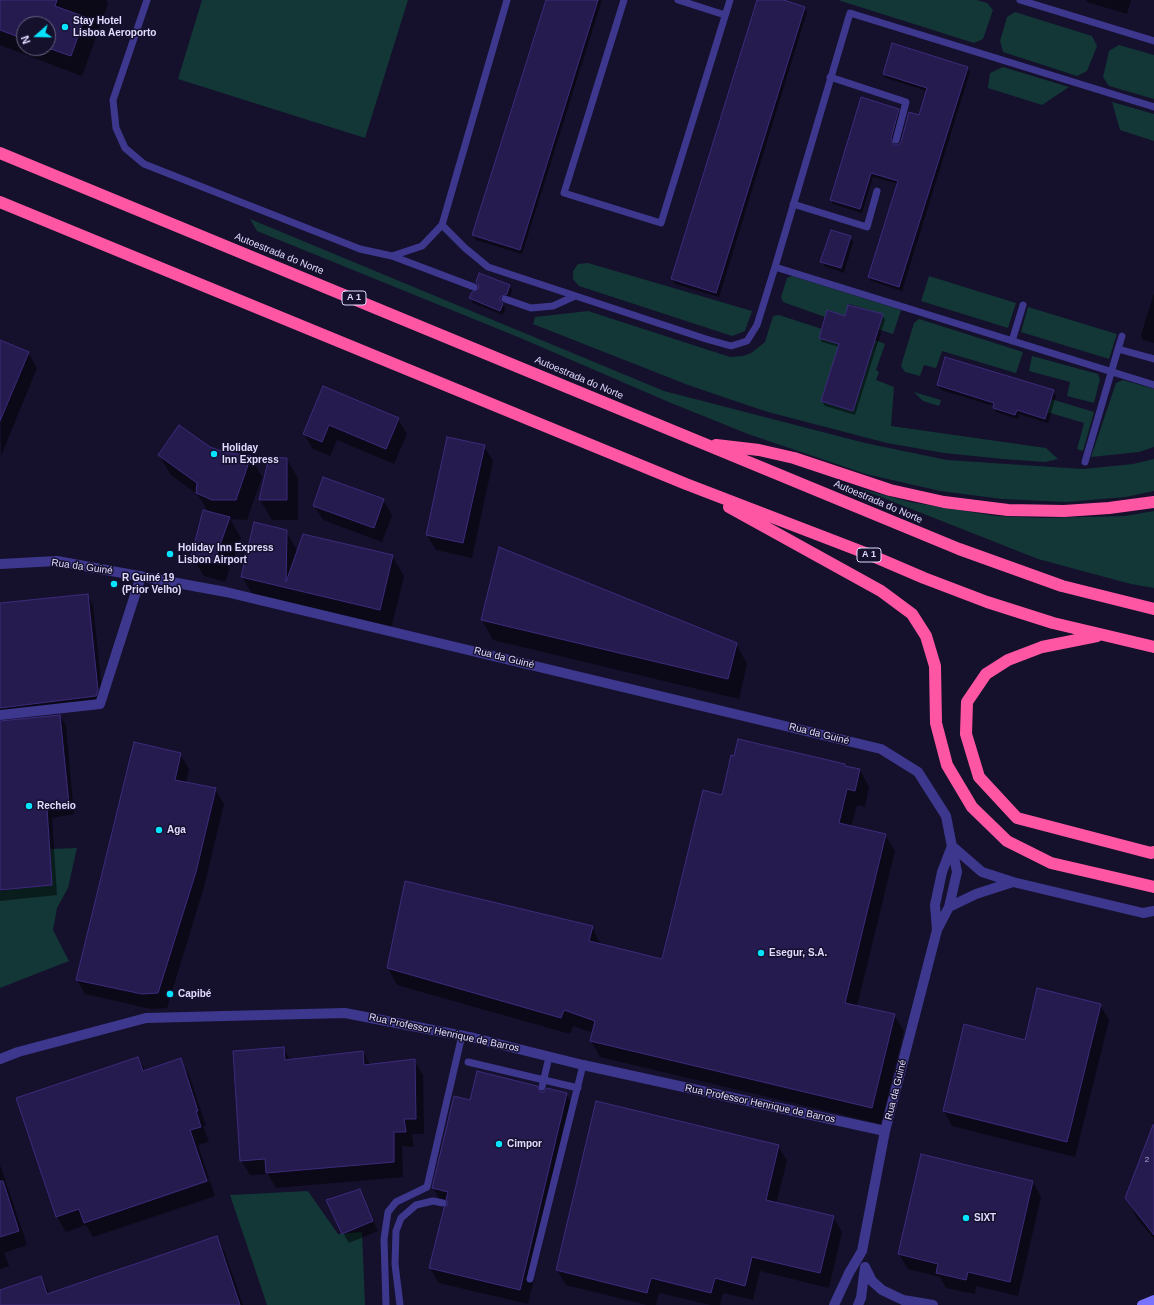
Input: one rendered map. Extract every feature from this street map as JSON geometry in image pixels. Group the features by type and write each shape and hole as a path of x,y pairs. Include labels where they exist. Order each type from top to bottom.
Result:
{"highway":[{"name":"Autoestrada do Norte","path":"0,153 1006,567 1062,586 1154,609"},
{"name":"A 1","path":"0,202 686,484 988,602 1053,623 1101,635"},
{"path":"707,445 733,446 794,458 890,490 944,502 1008,510 1064,511 1109,508 1154,502"},
{"path":"686,484 881,590 912,614 926,636 935,666 936,723 947,765 972,807 1007,841 1051,863 1154,887"},
{"path":"1154,648 1101,635 1042,647 1008,660 986,674 967,702 966,734 979,777 1018,818 1151,853 1154,852"}],"street":[{"name":"Rua da Guiné","path":"0,564 57,561 226,592 881,749 918,772 946,816 956,872 949,907 937,930 885,1131 862,1251 849,1273 841,1291"},
{"path":"0,715 100,704 141,576"},
{"name":"Rua da Guiné","path":"937,930 935,905 942,872 952,846"},
{"path":"952,846 982,872 1013,882 1143,913 1154,910"},
{"path":"949,907 976,894 1013,882"},
{"name":"Rua Professor Henrique de Barros","path":"0,1059 18,1052 146,1018 345,1013 462,1035 583,1065 885,1131"},
{"name":"Rua da Guiné","path":"858,1305 861,1298 865,1267 862,1251"},
{"path":"865,1267 872,1281 882,1290 903,1300 933,1305"},
{"path":"834,1305 841,1291"},
{"path":"839,1305 841,1291"},
{"path":"1142,1305 1154,1300"}],"lane":[{"path":"147,0 113,100 116,128 125,148 144,164 360,249 392,256 474,287"},
{"path":"392,256 422,246 442,225 507,0"},
{"path":"624,0 564,193 661,223 730,0"},
{"path":"678,0 725,15"},
{"path":"1020,0 1154,41"},
{"path":"442,225 488,267 731,346 747,341 757,325 850,13 1154,107"},
{"path":"830,77 906,102 896,140"},
{"path":"793,204 867,227 877,191"},
{"path":"775,267 1154,384"},
{"path":"505,299 530,308 553,306 575,296"},
{"path":"1012,341 1022,305"},
{"path":"1085,462 1122,336"},
{"path":"1118,349 1154,359"},
{"path":"386,1305 384,1239 388,1212 396,1202 427,1187 462,1035"},
{"path":"542,1087 549,1057"},
{"path":"468,1062 578,1088"},
{"path":"530,1280 583,1065"},
{"path":"400,1305 395,1264 396,1231 401,1218 416,1205 433,1201 443,1203"}],"green space":[{"path":"202,0 408,0 365,138 178,79"},
{"path":"838,0 977,0 987,3 993,10 983,39 974,43"},
{"path":"1015,12 1092,36 1097,46 1087,71 1077,76 1003,52 1000,41 1007,17"},
{"path":"1119,45 1154,55 1154,99 1109,86 1103,77 1109,51"},
{"path":"1003,67 1069,87 1042,105 988,88 990,73"},
{"path":"1112,102 1154,114 1154,141 1120,130"},
{"path":"250,219 664,391 865,443 947,460 1083,469 1133,464 1154,459 1154,491 1126,497 1066,502 1002,499 940,491 866,474 748,434 671,403 518,337 257,231"},
{"path":"588,263 752,311 745,331 732,336 579,286 573,279 573,271 578,264"},
{"path":"792,276 901,310 893,334 878,329 883,314 849,304 845,316 828,310 825,317 783,302 781,297 787,278"},
{"path":"929,276 1016,303 1008,328 921,301"},
{"path":"1028,307 1117,334 1109,359 1021,332"},
{"path":"588,311 730,357 743,356 751,353 765,342 773,316 779,315 822,329 819,338 839,344 821,401 853,411 875,340 885,344 876,370 879,372 876,380 894,387 891,426 1046,448 1058,459 1045,462 1003,459 944,453 887,443 768,412 735,401 688,385 533,324 535,317"},
{"path":"919,319 1023,352 1016,373 942,351 936,368 924,365 920,376 905,372 901,366 914,323"},
{"path":"1032,356 1098,374 1100,379 1094,403 1067,396 1070,382 1029,371"},
{"path":"1123,380 1154,389 1154,447 1139,452 1091,457 1116,383"},
{"path":"914,392 941,400 939,406 923,401"},
{"path":"1051,399 1094,412 1083,451 1077,449 1084,423 1047,412"},
{"path":"858,488 910,502 996,516 1043,518 1125,516 1154,511 1154,588 1131,584 1038,559"},
{"path":"77,848 68,888 57,908 53,930 69,961 0,988 0,891 51,885 50,849"},
{"path":"308,1191 338,1234 362,1232 365,1305 267,1305 230,1195"}],"building":[{"name":"Stay Hotel Lisboa Aeroporto","path":"0,0 57,0 55,6 85,17 71,56 56,51 56,16 16,16 16,36 0,30"},
{"path":"546,0 598,0 520,250 472,235"},
{"path":"757,0 784,0 805,7 716,293 671,279"},
{"path":"892,43 968,67 899,287 868,277 898,181 871,173 860,209 830,200 861,97 899,109 891,139 894,145 898,145 901,142 909,112 919,115 927,88 883,74"},
{"path":"831,230 851,236 841,268 820,262"},
{"path":"479,273 510,285 507,294 500,297 503,304 500,311 469,298 472,292 478,289 479,286 476,282"},
{"path":"848,305 883,314 853,411 821,401 839,344 819,338 827,310 845,316"},
{"path":"0,340 29,352 0,421"},
{"path":"945,357 1054,390 1045,419 1017,410 1015,415 993,408 994,403 937,385"},
{"path":"323,386 399,418 386,449 329,425 322,442 303,434"},
{"path":"179,425 210,447 224,452 251,456 236,500 212,500 196,493 197,483 158,455"},
{"path":"447,437 485,445 463,543 426,535"},
{"path":"269,457 287,458 287,500 259,500"},
{"path":"323,477 384,499 374,528 313,506"},
{"path":"203,510 230,517 214,562 191,557"},
{"path":"254,522 287,530 286,582 303,534 393,555 380,610 241,577"},
{"path":"499,547 737,643 728,679 481,620"},
{"path":"88,594 98,690 96,696 0,708 0,603"},
{"name":"Recheio","path":"60,715 69,804 47,808 52,885 0,890 0,721"},
{"name":"Esegur, S.A.","path":"738,739 845,764 845,766 860,769 855,791 847,789 839,823 886,834 845,1003 895,1014 872,1108 590,1041 595,1021 564,1010 561,1018 387,968 405,881 593,926 589,941 662,959 703,790 722,795 731,755 734,756"},
{"name":"Aga","path":"134,742 181,753 175,780 216,788 196,872 158,993 142,994 76,980"},
{"path":"1037,988 1101,1004 1067,1142 943,1111 964,1024 1025,1040"},
{"path":"284,1047 285,1060 363,1051 364,1065 415,1059 416,1119 404,1119 406,1132 394,1132 394,1162 266,1173 265,1159 240,1161 233,1051"},
{"path":"138,1057 143,1071 181,1058 198,1111 196,1111 201,1127 190,1130 207,1181 84,1223 79,1209 56,1217 16,1098"},
{"name":"Cimpor","path":"477,1071 537,1086 540,1092 544,1092 547,1088 567,1093 520,1290 429,1268 444,1208 448,1204 446,1199 448,1192 432,1188 454,1096 470,1100"},
{"path":"596,1101 779,1145 766,1200 834,1216 820,1273 752,1257 745,1286 715,1278 711,1293 651,1278 647,1293 556,1270"},
{"path":"1154,1125 1154,1235 1125,1198"},
{"name":"SIXT","path":"921,1154 1033,1181 1010,1282 968,1272 966,1280 936,1273 938,1264 898,1254"},
{"path":"0,1181 3,1181 19,1231 0,1237"},
{"path":"360,1189 373,1221 342,1234 326,1200"},
{"path":"217,1236 240,1305 0,1305 0,1290 41,1276 47,1294"}],"place":[{"name":"Stay Hotel Lisboa Aeroporto","path":"65,27"},
{"name":"Holiday Inn Express","path":"214,454"},
{"name":"Holiday Inn Express Lisbon Airport","path":"170,554"},
{"name":"R Guiné 19 (Prior Velho)","path":"114,584"},
{"name":"Recheio","path":"29,806"},
{"name":"Aga","path":"159,830"},
{"name":"Esegur, S.A.","path":"761,953"},
{"name":"Capibé","path":"170,994"},
{"name":"Cimpor","path":"499,1144"},
{"name":"SIXT","path":"966,1218"}]}
